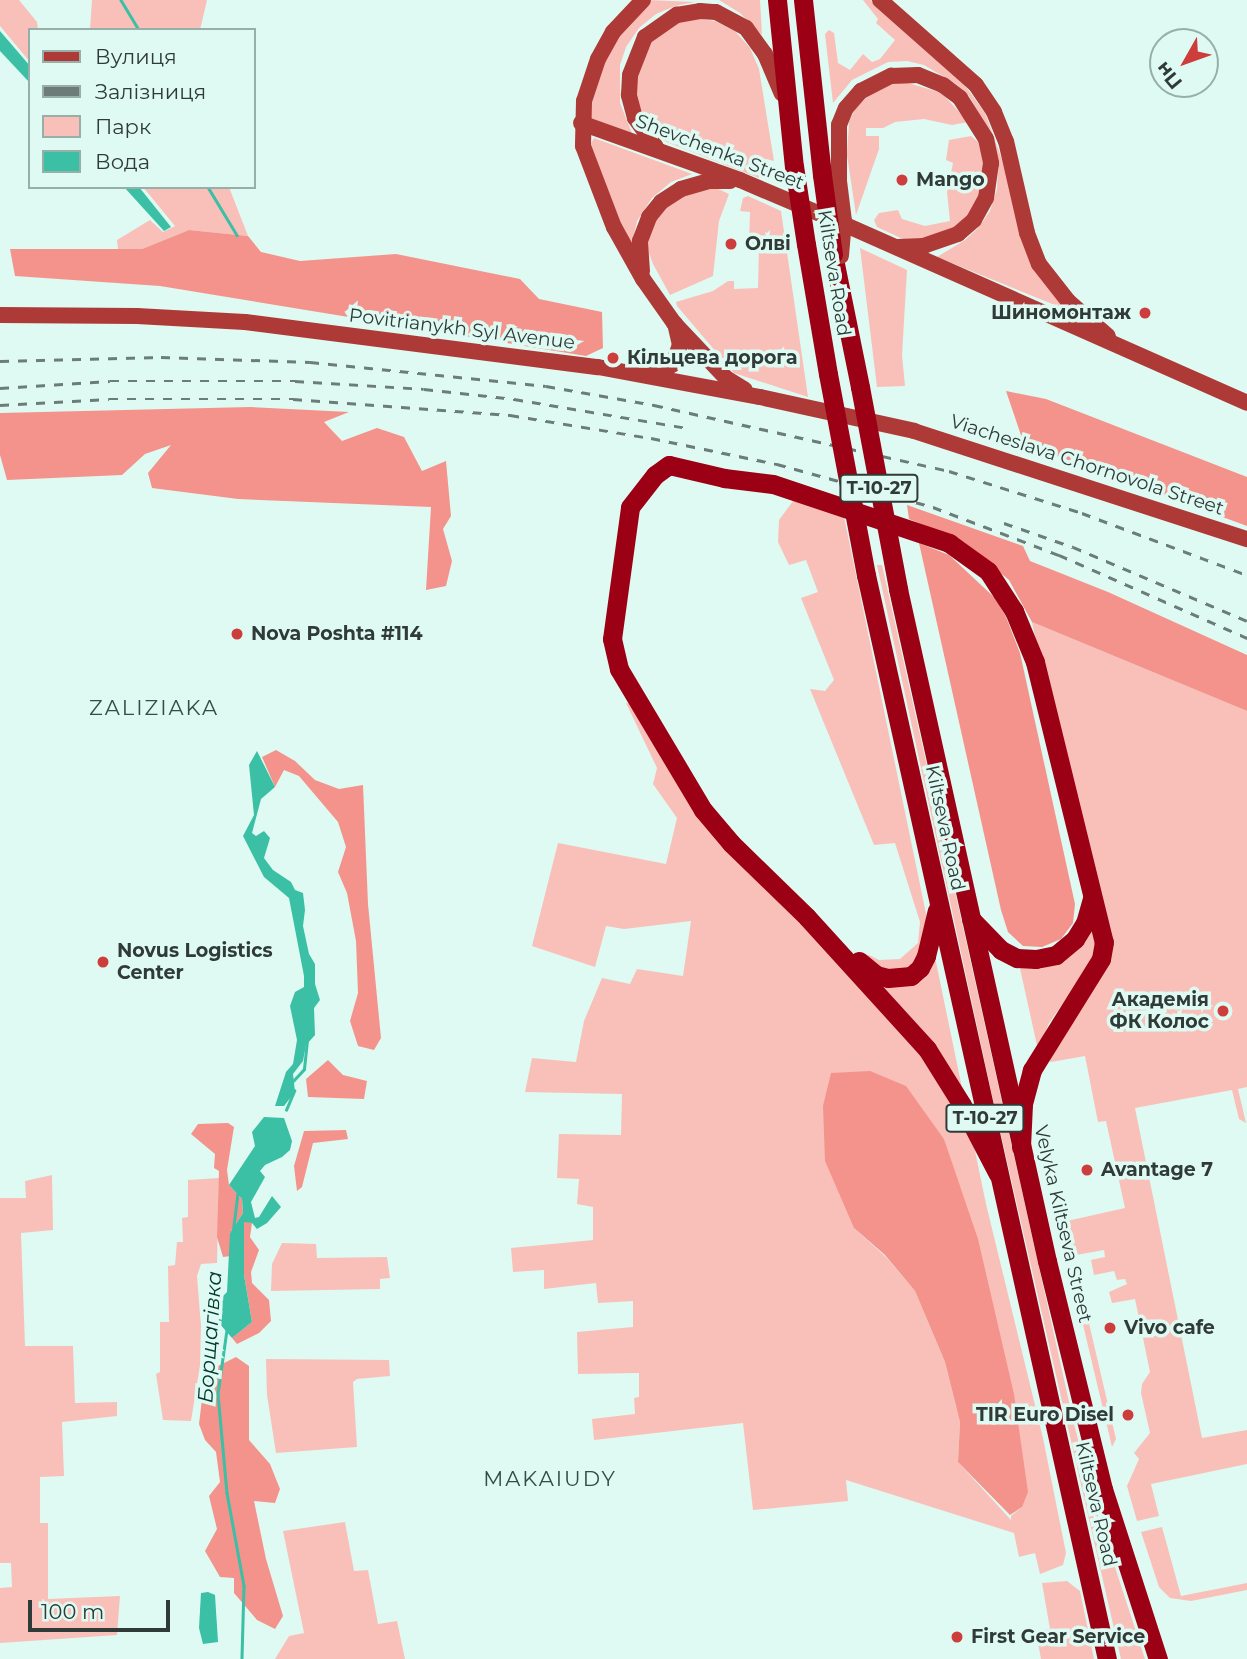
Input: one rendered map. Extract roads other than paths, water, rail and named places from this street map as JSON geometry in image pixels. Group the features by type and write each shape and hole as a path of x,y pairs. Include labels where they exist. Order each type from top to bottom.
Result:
{"highway":[{"name":"Kiltseva Road","path":"777,0 787,111 806,244 866,575 1107,1659"},
{"name":"Kiltseva Road","path":"803,0 830,178 837,262 898,589"},
{"path":"998,1174 962,1105 927,1049 807,917 748,860 703,810 614,659 612,639 630,507 655,475 669,465 724,478 764,482 949,543 988,572 1014,611 1035,662 1104,942 1101,959 1032,1070 1023,1104 1021,1147"},
{"name":"Velyka Kiltseva Street","path":"898,589 1021,1147 1103,1489 1158,1659"},
{"path":"971,919 1001,950 1017,958 1036,960 1056,955 1075,939 1085,923 1093,895"},
{"path":"807,917 876,975 899,979 911,976 920,968 926,956 939,902"}],"main road":[{"path":"643,0 613,32 602,51 584,101 581,123 583,146 614,227 643,279 674,323 733,385 760,397"},
{"path":"880,0 976,85 994,112 1006,141 1027,233 1039,264 1068,300 1124,349 1247,403"},
{"path":"658,149 635,118 629,95 630,75 645,37 677,15 701,11 716,12 746,28 758,41 769,61 787,111"},
{"path":"830,178 839,125 852,100 876,82 891,76 924,76 943,85 968,107 986,139 991,163 989,187 981,209 967,228 946,240 924,246 892,247"},
{"name":"Shevchenka Street","path":"581,123 740,180 1124,349"},
{"path":"643,279 640,241 649,217 661,202 681,189 709,181 740,180"},
{"name":"Povitrianykh Syl Avenue","path":"0,315 137,316 245,322 598,367 760,397 914,431"},
{"path":"598,367 656,372 667,369 679,353 679,336 674,323"},
{"name":"Viacheslava Chornovola Street","path":"914,431 1247,539"}],"water":[{"path":"0,31 28,64 28,81 0,51"},
{"path":"126,189 141,189 171,227 164,231"},
{"path":"257,751 275,787 261,799 252,833 256,836 264,831 270,838 264,858 273,870 291,882 295,890 303,893 303,926 309,954 315,964 315,984 320,1000 314,1008 315,1035 306,1045 303,1061 293,1074 295,1092 284,1106 275,1106 286,1072 293,1064 297,1040 290,1006 295,992 304,987 304,976 289,898 264,877 243,836 254,815 249,765"},
{"path":"264,1117 284,1118 292,1141 290,1150 260,1171 265,1177 251,1202 255,1218 259,1217 272,1196 281,1207 267,1223 257,1229 252,1223 244,1222 244,1275 252,1322 232,1338 219,1323 218,1301 227,1292 230,1233 243,1213 242,1199 229,1185 255,1146 252,1132"},
{"path":"201,1593 215,1595 218,1642 203,1644 199,1628"}],"waterway":[{"path":"121,0 138,28"},
{"path":"209,189 237,235"},
{"path":"293,1081 304,1069 307,1040"},
{"path":"286,1110 294,1091"},
{"name":"Борщагівка","path":"233,1230 238,1191"},
{"name":"Борщагівка","path":"227,1330 218,1394 227,1493 244,1586 242,1659"}],"railway":[{"path":"0,361 161,357 310,362 546,386 654,405 949,471 1082,513 1247,575"},
{"path":"0,388 110,381 295,381 424,389 514,399 687,428"},
{"path":"0,405 109,399 293,399 510,415 651,438 777,464 933,507 1059,555 1247,638"},
{"path":"1004,523 1073,547 1247,621"}],"place":[{"name":"Mango","path":"902,180"},
{"name":"Олві","path":"731,244"},
{"name":"Шиномонтаж","path":"1145,313"},
{"name":"Кільцева дорога","path":"613,358"},
{"name":"Nova Poshta #114","path":"237,634"},
{"name":"Novus Logistics Center","path":"103,962"},
{"name":"Академія ФК Колос","path":"1223,1011"},
{"name":"Avantage 7","path":"1087,1170"},
{"name":"Vivo cafe","path":"1110,1328"},
{"name":"TIR Euro Disel","path":"1128,1415"},
{"name":"First Gear Service","path":"957,1637"}],"district":[{"name":"ZALIZIAKA","path":"154,708"},
{"name":"MAKAIUDY","path":"550,1479"}]}
